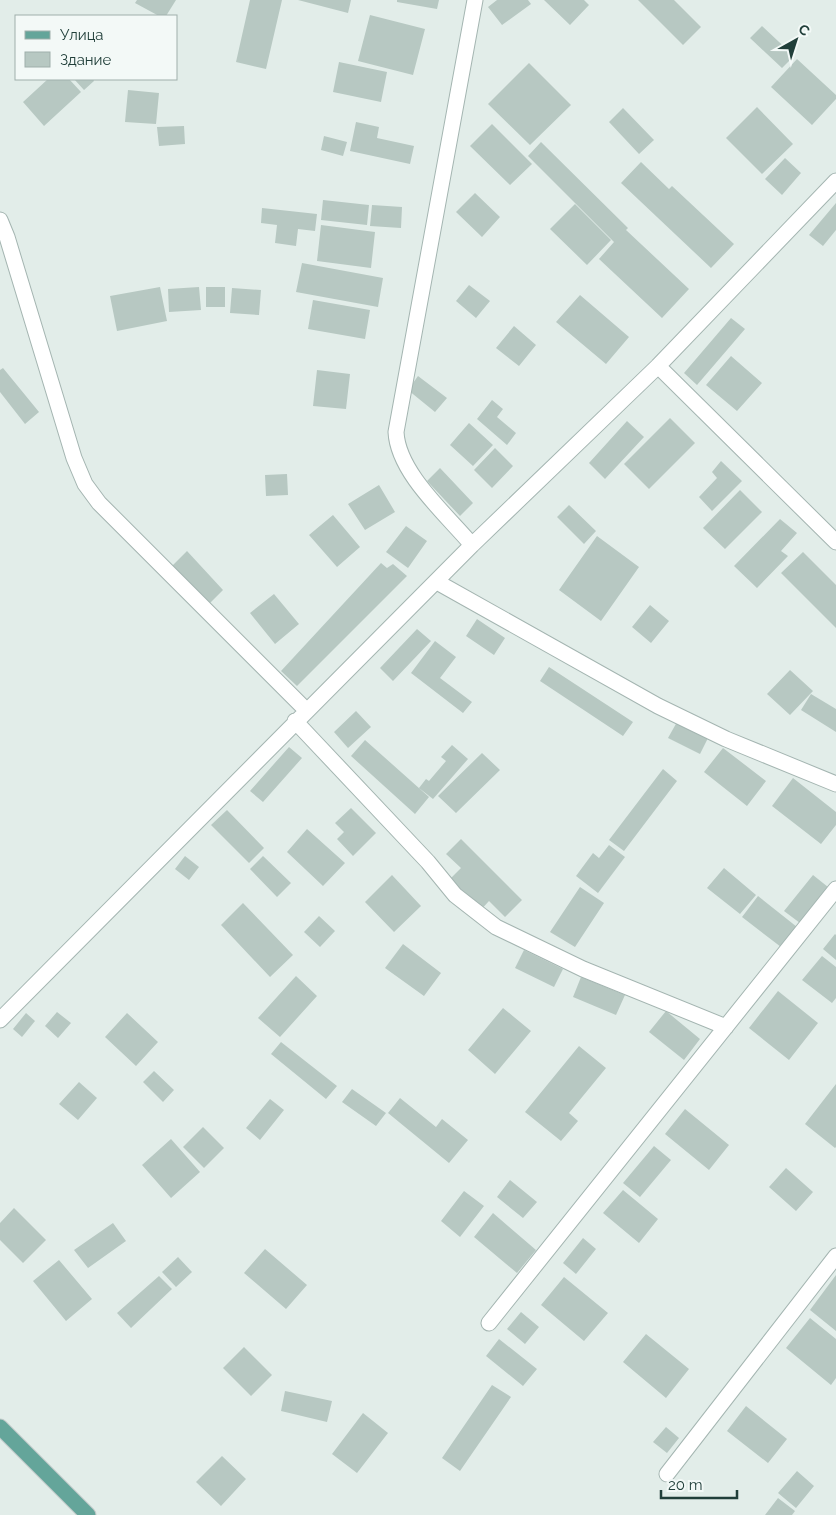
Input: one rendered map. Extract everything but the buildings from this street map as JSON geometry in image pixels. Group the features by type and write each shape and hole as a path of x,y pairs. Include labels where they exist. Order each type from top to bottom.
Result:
{"main road":[{"path":"0,1427 88,1515"}],"street":[{"path":"472,545 414,477 397,446 396,432 475,0"},
{"path":"0,1020 472,545 658,366 836,181"},
{"path":"0,220 74,458 85,484 99,503 301,716 455,895 496,928 583,969 726,1027"},
{"path":"658,366 836,542"},
{"path":"437,582 658,706 726,739 836,784"},
{"path":"489,1323 836,889"},
{"path":"667,1474 836,1256"}]}
